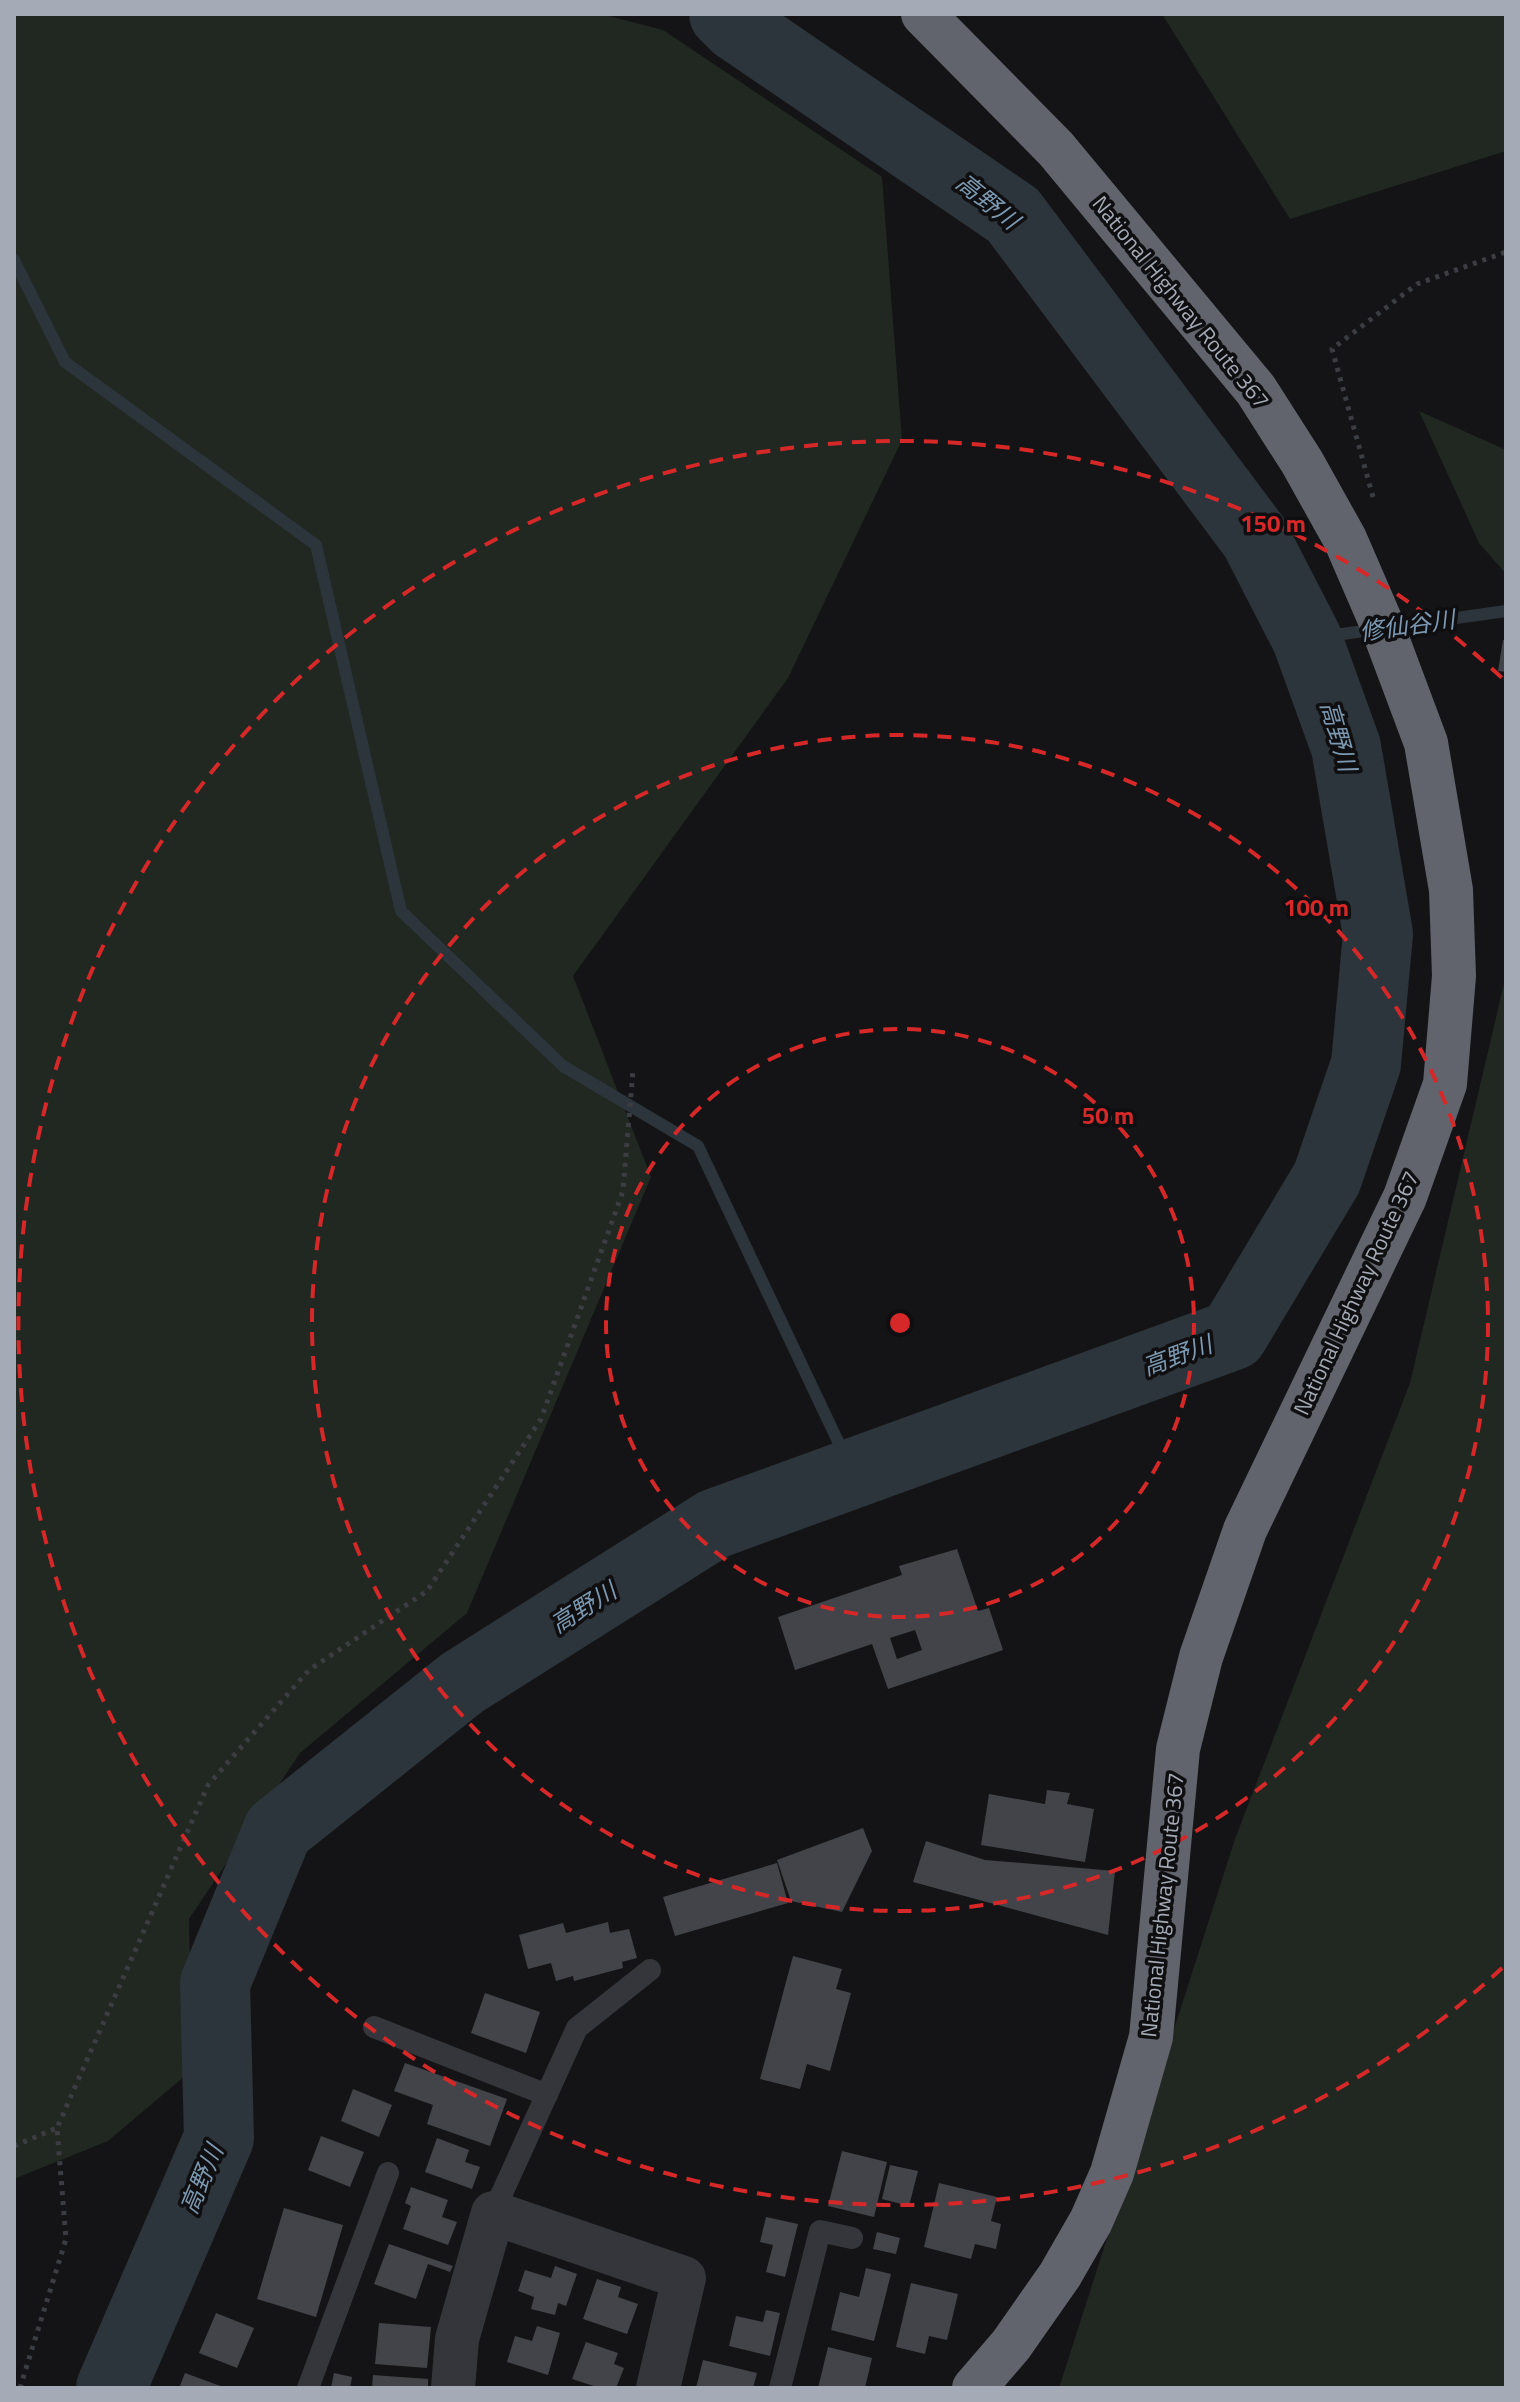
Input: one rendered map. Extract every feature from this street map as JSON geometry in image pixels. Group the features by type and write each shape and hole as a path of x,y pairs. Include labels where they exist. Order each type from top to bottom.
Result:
{"highway":[{"name":"National Highway Route 367","path":"923,14 1056,149 1256,390 1302,462 1345,539 1387,637 1426,743 1451,890 1454,976 1445,1084 1405,1197 1245,1530 1201,1657 1178,1749 1151,2037 1112,2173 1091,2221 1060,2275 1011,2345 974,2388"}],"street":[{"path":"453,2388 457,2339 493,2213 684,2278 658,2388"}],"lane":[{"path":"493,2213 577,2028 650,1970"},
{"path":"374,2027 547,2095"},
{"path":"308,2388 388,2173"},
{"path":"780,2388 820,2231 852,2238"}],"path":[{"path":"1377,511 1332,349 1417,284 1506,252"},
{"path":"20,2388 66,2239 57,2128 208,1785 309,1670 427,1591 541,1419 623,1191 633,1070"},
{"path":"14,2146 57,2128"}],"shaded area":[{"path":"14,14 601,14 663,30 882,177 902,440 788,678 573,976 651,1177 467,1613 300,1753 189,1919 192,2070 108,2141 14,2179"},
{"path":"1162,14 1506,14 1506,151 1290,219"},
{"path":"1419,411 1506,450 1506,574 1479,543"},
{"path":"1506,975 1506,2388 1059,2388 1235,1839 1410,1383"}],"building":[{"path":"1503,640 1506,640 1506,672 1498,671"},
{"path":"957,1549 978,1611 989,1608 1003,1650 888,1689 872,1644 795,1670 778,1617 902,1575 899,1566","holes":["915,1630 922,1650 897,1659 890,1638"]},
{"path":"1047,1790 1070,1793 1067,1804 1094,1809 1085,1862 981,1845 989,1794 1045,1804"},
{"path":"863,1828 872,1851 842,1912 791,1901 777,1860"},
{"path":"926,1841 985,1860 1115,1871 1108,1935 913,1882"},
{"path":"777,1863 788,1903 675,1936 663,1897"},
{"path":"608,1922 610,1933 629,1929 637,1958 622,1962 623,1968 574,1981 573,1976 556,1981 551,1963 528,1969 519,1935 563,1923 566,1933"},
{"path":"793,1956 842,1969 836,1989 851,1993 830,2071 807,2064 800,2089 760,2079"},
{"path":"485,1993 540,2012 526,2053 471,2033"},
{"path":"405,2063 507,2099 490,2146 427,2124 433,2105 394,2091"},
{"path":"353,2089 392,2105 379,2137 341,2121"},
{"path":"321,2136 364,2152 350,2187 308,2170"},
{"path":"437,2138 469,2150 465,2162 480,2167 472,2189 425,2172"},
{"path":"842,2151 887,2162 874,2217 828,2206"},
{"path":"890,2165 918,2171 909,2206 882,2199"},
{"path":"939,2183 997,2197 991,2221 1001,2224 996,2249 975,2244 971,2259 924,2247"},
{"path":"411,2187 448,2200 442,2217 457,2222 448,2245 403,2229 411,2206 405,2203"},
{"path":"284,2208 343,2225 316,2317 257,2299"},
{"path":"766,2217 798,2224 785,2277 766,2272 773,2245 760,2242"},
{"path":"877,2232 900,2238 896,2254 873,2249"},
{"path":"389,2244 453,2266 450,2272 428,2264 416,2299 374,2284"},
{"path":"555,2266 577,2274 566,2306 558,2303 555,2315 531,2309 534,2297 518,2291 525,2270 551,2278"},
{"path":"866,2268 891,2274 874,2341 831,2330 840,2292 859,2297"},
{"path":"597,2279 621,2287 618,2297 638,2304 627,2334 583,2319"},
{"path":"911,2283 958,2294 947,2340 929,2336 925,2354 896,2347"},
{"path":"766,2310 780,2313 770,2356 729,2346 736,2316 763,2322"},
{"path":"216,2313 254,2328 237,2368 199,2353"},
{"path":"379,2323 431,2327 427,2368 375,2364"},
{"path":"537,2326 560,2333 548,2375 507,2362 515,2336 532,2341"},
{"path":"586,2342 618,2353 614,2364 624,2368 616,2388 600,2388 572,2379"},
{"path":"828,2347 872,2358 865,2388 818,2388"},
{"path":"703,2360 757,2373 753,2388 696,2388"},
{"path":"185,2373 226,2388 179,2388"},
{"path":"334,2373 352,2377 350,2388 331,2388"},
{"path":"373,2375 428,2379 428,2388 372,2388"}],"waterway":[{"name":"高野川","path":"111,2388 219,2138 215,1983 278,1830 462,1683 714,1524 1233,1335 1327,1178 1366,1064 1378,934 1346,747 1307,639 1255,538 1013,215 736,26 724,14"},
{"path":"14,260 65,362 316,545 401,911 563,1066 698,1146 853,1473"},
{"name":"修仙谷川","path":"1307,639 1506,611"}]}
